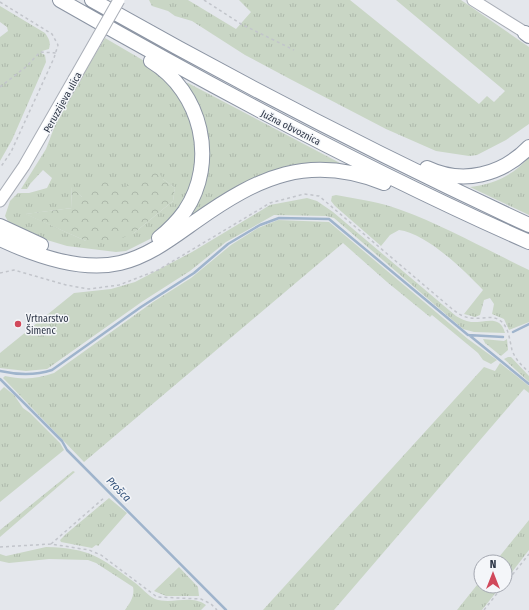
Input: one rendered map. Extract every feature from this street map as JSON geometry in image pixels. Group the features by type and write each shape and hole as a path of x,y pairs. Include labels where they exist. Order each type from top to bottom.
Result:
{"highway":[{"name":"Južna obvoznica","path":"60,0 132,42 254,108 441,202 529,242"},
{"name":"Južna obvoznica","path":"92,0 227,76 367,147 529,224"},
{"path":"0,226 58,252 85,258 109,258 134,252 151,244 173,226 185,211 195,190 202,168 202,143 199,125 189,101 179,84 166,72 137,52 132,42"},
{"path":"367,147 399,155 442,174 468,177 484,175 506,166 518,158 529,147"},
{"path":"1,240 70,263 97,266 120,263 146,254 158,247 213,209 250,186 282,174 314,170 339,171 361,175 384,182 418,199 441,202"}],"main road":[{"name":"Peruzzijeva ulica","path":"0,201 24,166 119,0"},
{"path":"472,0 528,35"}],"path":[{"path":"204,0 241,24 294,50"},
{"path":"0,2 52,34 58,45 56,54 11,152 0,168"},
{"path":"0,87 27,66 40,52 56,54"},
{"path":"0,273 14,270 66,285 89,288 119,285 158,270 270,203 304,194 319,196 451,308 464,317 473,319 486,317 497,318 504,324 513,352 522,366 529,372"},
{"path":"51,544 105,497"},
{"path":"0,547 51,544 89,550 101,555 157,597 201,599 211,604 217,610"},
{"path":"513,574 529,554"},
{"path":"484,610 497,594"}],"green space":[{"path":"149,0 188,0 236,29 251,12 239,0 350,0 479,104 487,96 494,102 505,91 396,0 461,0 529,47 529,124 506,140 477,155 469,156 436,151 386,129 290,79 245,55 192,21 175,16 168,11 152,6"},
{"path":"0,6 45,33 50,44 49,49 42,51 41,53 45,55 46,62 12,140 0,161 0,37 8,31 7,27 0,22"},
{"path":"105,38 146,62 168,79 193,120 199,156 184,205 154,237 126,251 116,252 67,246 27,234 10,225 5,216 10,201 18,193 29,193 47,188 52,178 43,170 27,189 21,189 46,149 59,115","holes":["163,179 175,188 173,201 134,233 86,241 26,214 72,208 71,187 82,197 122,197 144,184"]},
{"path":"185,83 188,83 340,163 341,165 306,167 182,227 201,183"},
{"path":"529,157 529,215 470,187 487,184 503,178 517,169"},
{"path":"153,164 163,179 175,188 173,201 134,233 115,241 86,241 25,214 72,208 71,186 82,197 103,174 122,196 131,179 144,183"},
{"path":"336,195 385,205 417,216 529,270 529,322 509,330 504,319 492,314 494,304 490,298 484,300 480,315 475,317 464,314 483,290 466,273 432,245 410,233 399,230 390,235 381,246 335,206 331,201 332,196"},
{"path":"307,198 317,201 333,212 456,316 471,322 496,321 503,327 505,333 474,332 463,329 334,218 326,216 274,215 226,242 190,271 143,301 47,369 26,371 0,368 0,353 74,293 111,289 135,282 192,252 270,205"},
{"path":"278,220 329,222 468,339 497,360 491,364 483,360 478,353 432,315 430,317 387,282 343,243 84,462 3,378 5,376 18,378 42,377 54,373 153,302 191,278 231,245 258,228"},
{"path":"483,339 504,341 507,339 508,350 501,356 485,343"},
{"path":"511,357 529,376 529,382 504,359"},
{"path":"500,363 529,386 529,393 524,389 334,610 263,610 484,367 495,371"},
{"path":"4,387 14,395 23,408 60,443 64,450 0,502 0,391"},
{"path":"73,471 75,472 0,537 0,530"},
{"path":"109,498 127,513 98,546 96,545 92,548 61,542 60,540 66,534"},
{"path":"529,520 529,550 513,571 513,554 501,554"},
{"path":"46,547 74,549 103,560 155,599 161,601 194,600 206,605 201,610 125,610 133,596 133,587 96,563 88,560 49,559 9,563 0,561 0,554 6,556"},
{"path":"179,567 198,587 199,596 166,596 154,591"},
{"path":"473,590 473,594 495,594 482,610 457,610"}],"waterway":[{"path":"0,371 26,374 52,370 141,307 194,273 228,244 260,225 279,218 329,219 468,335 503,337"},
{"path":"513,332 529,324"},
{"path":"469,335 529,384"},
{"name":"Prošca","path":"0,379 62,441 67,450 226,610"}],"place":[{"name":"Vrtnarstvo Šimenc","path":"18,324"}]}
